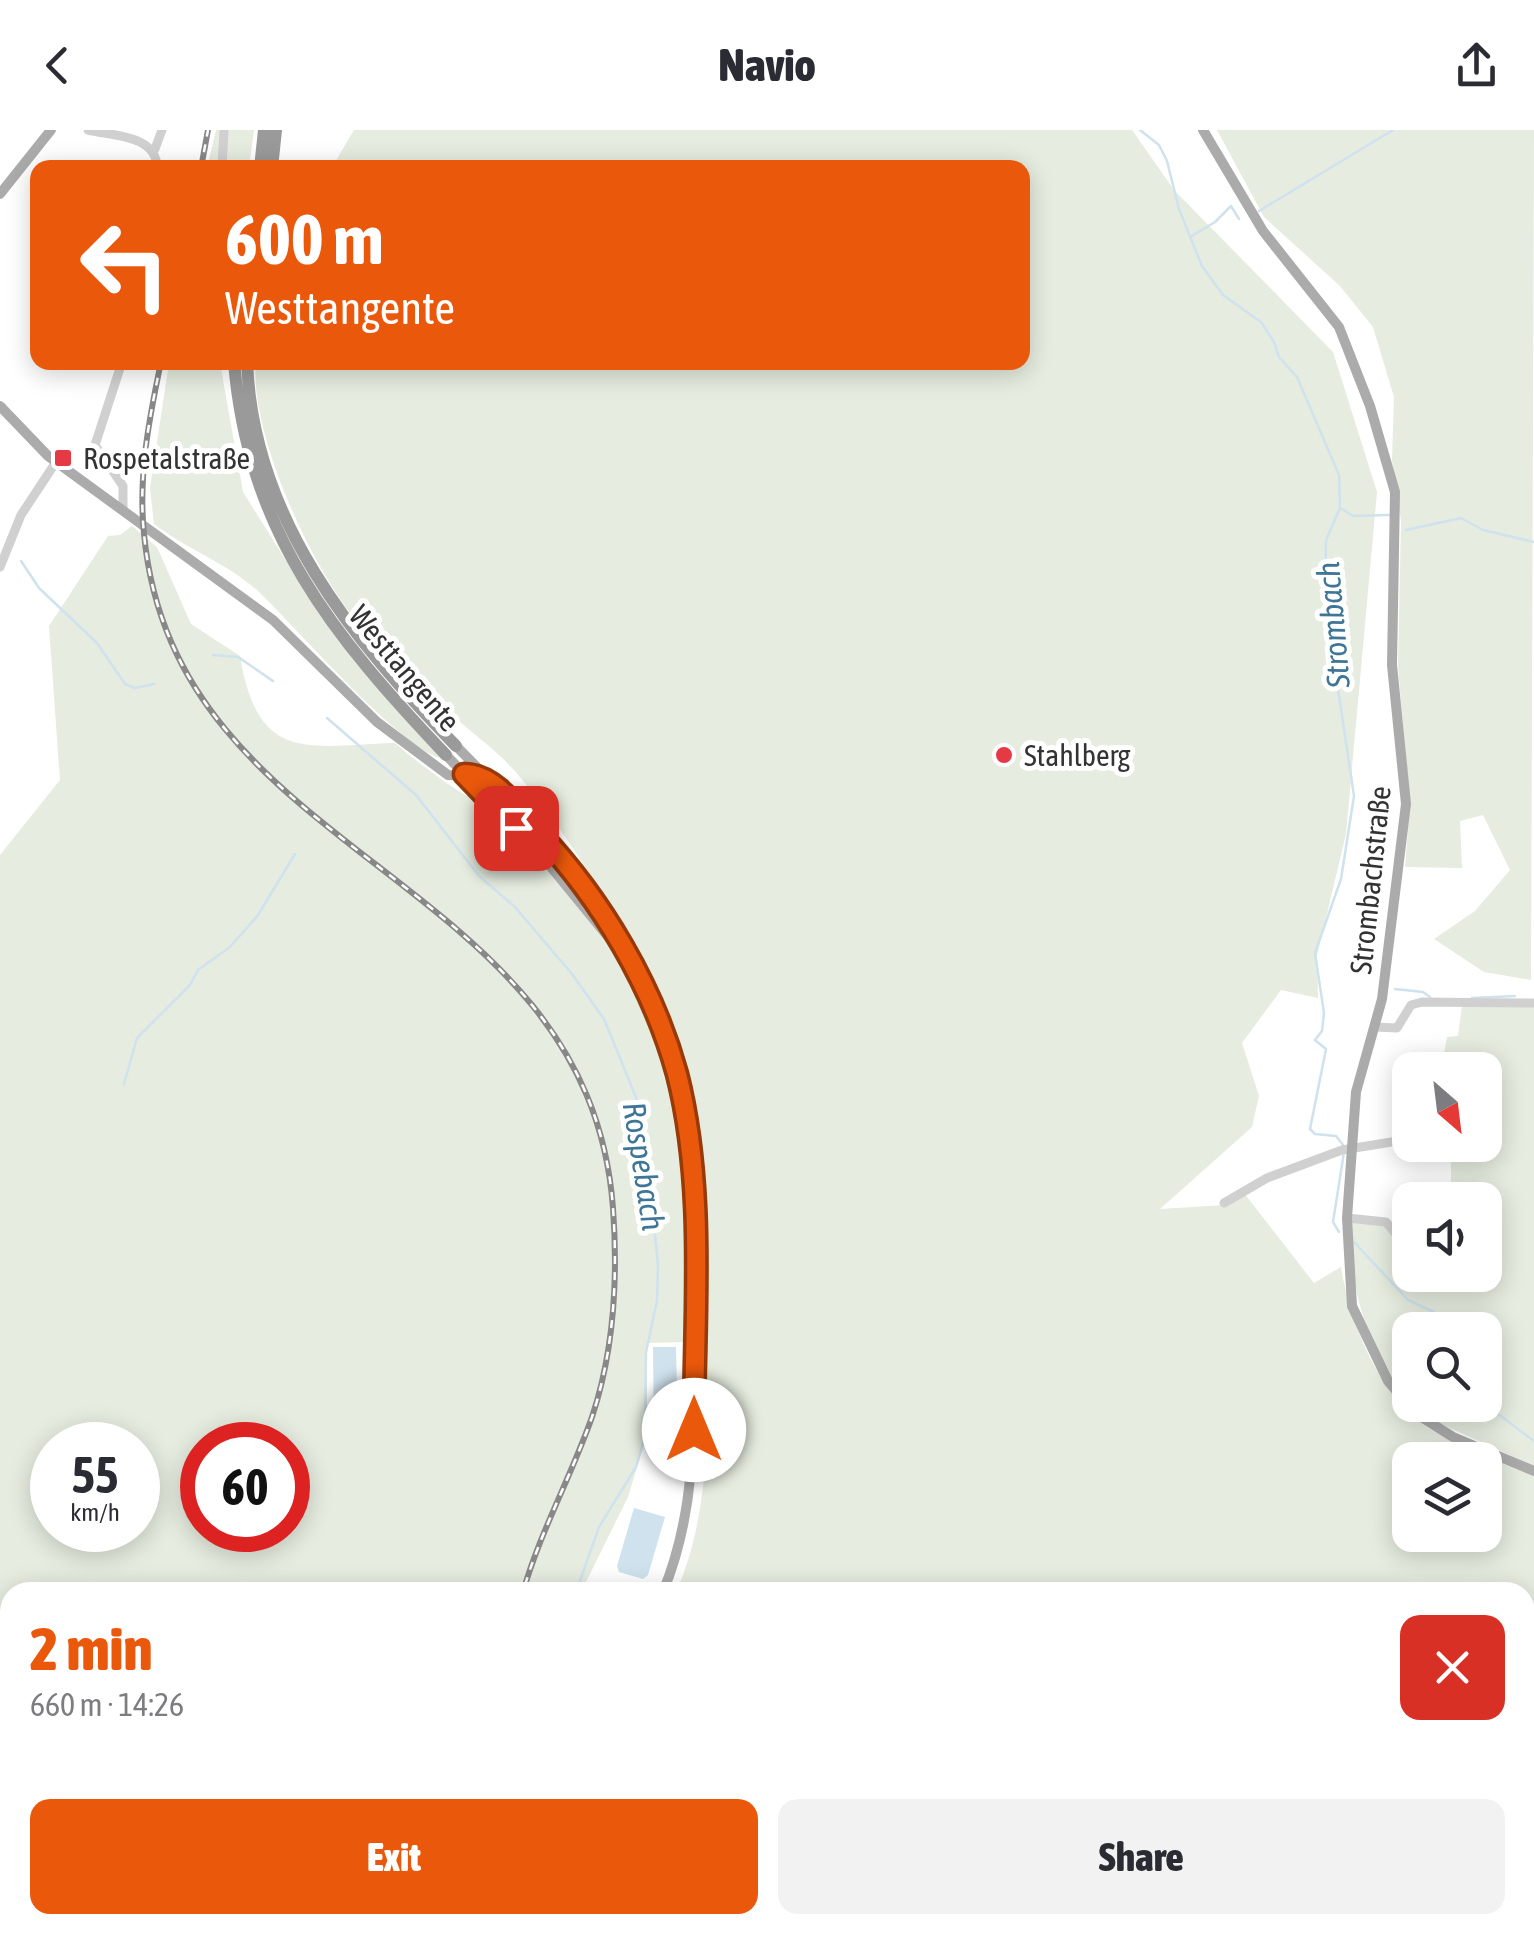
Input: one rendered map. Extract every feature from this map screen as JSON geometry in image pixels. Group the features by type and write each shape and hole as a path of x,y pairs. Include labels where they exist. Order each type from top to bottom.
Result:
{"highway":[{"path":"261,160 264,130"},
{"path":"273,160 276,130"},
{"name":"Westtangente","path":"235,370 247,451 280,539 358,656 451,751"},
{"name":"Westtangente","path":"249,370 260,448 296,544 369,650 451,751"}],"main road":[{"path":"0,194 51,130"},
{"name":"Strombachstraße","path":"1203,130 1276,248 1339,328 1370,406 1395,492 1392,665 1406,804 1388,960 1356,1092 1347,1218 1352,1306 1400,1399 1427,1423 1534,1471"},
{"path":"0,406 22,434 56,462 273,620 353,703 434,767 448,775 489,779"},
{"name":"Westtangente","path":"451,751 464,774 538,851 626,956"},
{"name":"Westtangente","path":"451,751 489,779 587,889 652,1009 676,1074 692,1208 694,1462 686,1528 667,1582"}],"street":[{"path":"88,130 155,149"},
{"path":"156,160 155,149 162,130"},
{"path":"222,160 224,130"},
{"path":"119,370 95,440 123,486 123,510"},
{"path":"0,566 21,515 56,462"},
{"path":"1375,1026 1397,1028 1411,1005 1422,1002 1534,1004"},
{"path":"1224,1204 1270,1177 1342,1150 1392,1142"},
{"path":"1347,1218 1386,1222 1392,1229"}],"shaded area":[{"path":"216,130 254,130 250,160 209,160"},
{"path":"354,130 1132,130 1174,190 1333,352 1377,492 1346,834 1317,956 1318,998 1281,990 1242,1043 1259,1096 1252,1127 1160,1209 1225,1205 1244,1193 1314,1283 1341,1267 1359,1333 1392,1393 1392,1422 1421,1422 1455,1442 1392,1442 1392,1552 1502,1552 1502,1462 1534,1475 1534,1582 680,1582 703,1490 708,1381 699,1166 694,1123 673,1037 632,945 545,809 507,763 389,656 338,596 286,497 262,424 256,370 1030,370 1030,160 336,160"},
{"path":"1217,130 1534,130 1531,980 1484,972 1434,939 1475,911 1510,870 1483,815 1460,821 1462,868 1405,867 1410,804 1398,667 1401,521 1392,460 1394,397 1373,327 1340,286 1264,217"},
{"path":"168,370 221,370 243,492 320,615 441,758 425,751 378,713 252,586 154,524 150,488"},
{"path":"132,526 157,547 191,624 240,656 248,691 259,716 273,732 312,745 395,743 444,781 491,809 557,875 611,948 634,987 669,1070 679,1113 687,1198 687,1342 647,1343 647,1434 628,1497 586,1582 0,1582 0,855 60,780 49,626 108,536 120,535"},
{"path":"1534,1005 1534,1466 1502,1452 1502,1442 1481,1442 1437,1422 1502,1422 1502,1312 1392,1312 1392,1376 1363,1315 1355,1280 1352,1219 1385,1223 1392,1233 1392,1292 1502,1292 1502,1182 1451,1182 1451,1162 1502,1162 1502,1052 1444,1052 1447,1037 1458,1036 1462,1006"}],"water":[{"path":"653,1347 676,1347 678,1430 654,1430"},
{"path":"634,1508 665,1517 648,1575 643,1579 619,1572 617,1566"}],"waterway":[{"name":"Strombach","path":"1140,130 1159,145 1167,161 1179,209 1202,266 1223,295 1261,322 1279,357 1297,377 1339,475 1340,508 1326,540 1325,602 1354,796 1341,879 1315,953 1324,1013 1322,1031 1315,1040 1326,1049 1310,1129 1315,1134 1336,1136 1343,1145"},
{"path":"1259,211 1393,130"},
{"path":"1190,237 1215,222 1231,206 1239,219"},
{"path":"1342,509 1353,516 1389,515"},
{"path":"1406,530 1461,518 1483,530 1534,542"},
{"name":"Rospebach","path":"21,561 39,588 97,643 125,684 135,688 154,684"},
{"name":"Rospebach","path":"213,655 238,657 273,681"},
{"name":"Rospebach","path":"327,718 416,795 479,876 515,907 572,974 604,1019 642,1112 658,1264 657,1301 646,1352 645,1437 636,1467 599,1527 580,1582"},
{"path":"124,1084 137,1038 190,985 198,970 230,947 258,915 295,854"},
{"path":"1395,989 1423,992 1430,997"},
{"path":"1472,998 1515,996"},
{"name":"Strombach","path":"1339,1232 1333,1222 1344,1152"},
{"name":"Strombach","path":"1354,1242 1408,1300 1434,1312"},
{"name":"Strombach","path":"1502,1417 1534,1441"}],"railway":[{"path":"202,160 208,130"},
{"path":"159,370 142,491 144,534 172,644 227,731 299,803 462,934 534,1007 587,1096 613,1208 615,1260 610,1340 592,1417 526,1582"}],"place":[{"name":"Rospetalstraße","path":"63,458"},
{"name":"Stahlberg","path":"1004,755"}],"route":[{"path":"516,828 464,774 489,779 587,889 612,927 652,1009 676,1074 687,1138 692,1208 694,1430"}]}
